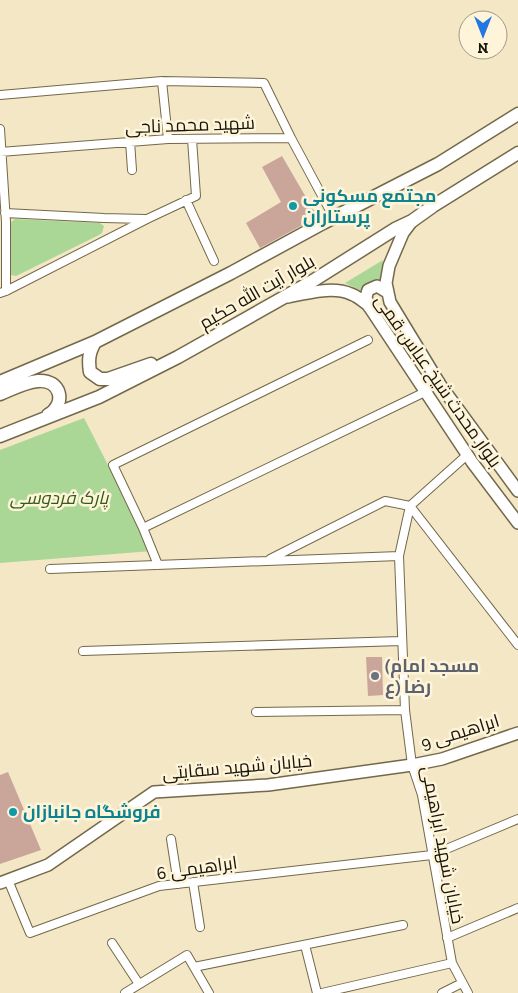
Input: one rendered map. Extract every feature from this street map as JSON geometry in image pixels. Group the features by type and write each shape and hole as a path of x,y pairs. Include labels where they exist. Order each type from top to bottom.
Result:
{"main road":[{"path":"513,118 518,109"},
{"name":"بلوار آیت الله حکیم","path":"0,382 96,342 231,273 438,164 513,118"},
{"name":"بلوار آیت الله حکیم","path":"0,436 99,397 178,357 281,298 395,229 412,221 433,206 517,155"},
{"name":"بلوار محدث شیخ عباس قمی","path":"412,221 403,233 392,256 386,283 390,302 441,386 518,491"},
{"path":"370,307 366,297 368,290 377,286 387,292"},
{"name":"بلوار محدث شیخ عباس قمی","path":"281,298 314,292 341,291 351,294 370,307 467,455 518,523"},
{"path":"96,342 88,360 90,372 100,379 108,379 142,366 178,357"},
{"path":"0,394 29,382 40,380 52,384 58,389 59,403 53,412 31,425"},
{"name":"ابراهیمی 9","path":"412,764 442,759 518,733"},
{"name":"خیابان شهید سقایتی","path":"4,882 48,865 154,792 268,785 412,764"}],"street":[{"path":"162,81 168,139"},
{"path":"0,95 162,81 264,82 291,138 334,218"},
{"path":"0,129 5,213 3,222 3,292 196,196 192,139"},
{"name":"شهید محمد ناجی","path":"1,152 168,139 291,138"},
{"path":"130,142 132,170"},
{"path":"186,200 214,262"},
{"path":"5,213 148,219"},
{"path":"158,565 143,528 113,465 368,340"},
{"path":"143,528 425,392"},
{"path":"410,506 467,455"},
{"path":"268,561 385,502 410,506 518,645"},
{"name":"خیابان شهید ابراهیمی","path":"410,506 399,556 406,710 412,764 422,794 452,963 468,993"},
{"path":"50,569 399,556"},
{"path":"83,651 402,641"},
{"path":"256,712 406,710"},
{"name":"ابراهیمی 6","path":"4,882 30,933 159,886 432,855 518,819"},
{"path":"171,839 178,884"},
{"path":"193,882 200,927"},
{"path":"447,938 518,908"},
{"path":"194,967 403,925"},
{"path":"112,944 139,984"},
{"path":"306,945 317,993"},
{"path":"125,993 187,955 209,993"},
{"path":"322,993 452,963"},
{"path":"442,993 462,983"}],"green space":[{"path":"15,219 100,223 104,226 102,233 99,235 16,276 11,275 8,270 11,222"},
{"path":"383,260 380,279 369,284 362,291 345,283"},
{"name":"پارک فردوسی","path":"84,418 152,551 0,563 0,450"}],"building":[{"name":"مجتمع مسکونی پرستاران","path":"282,156 314,211 308,213 308,222 260,248 246,223 281,202 262,167"},
{"name":"(مسجد امام رضا (ع","path":"366,657 382,657 383,695 368,696"},
{"name":"فروشگاه جانبازان","path":"8,772 41,850 0,864 0,775"}],"place":[{"name":"مجتمع مسکونی پرستاران","path":"293,206"},
{"name":"(مسجد امام رضا (ع","path":"375,676"},
{"name":"فروشگاه جانبازان","path":"13,812"}]}
